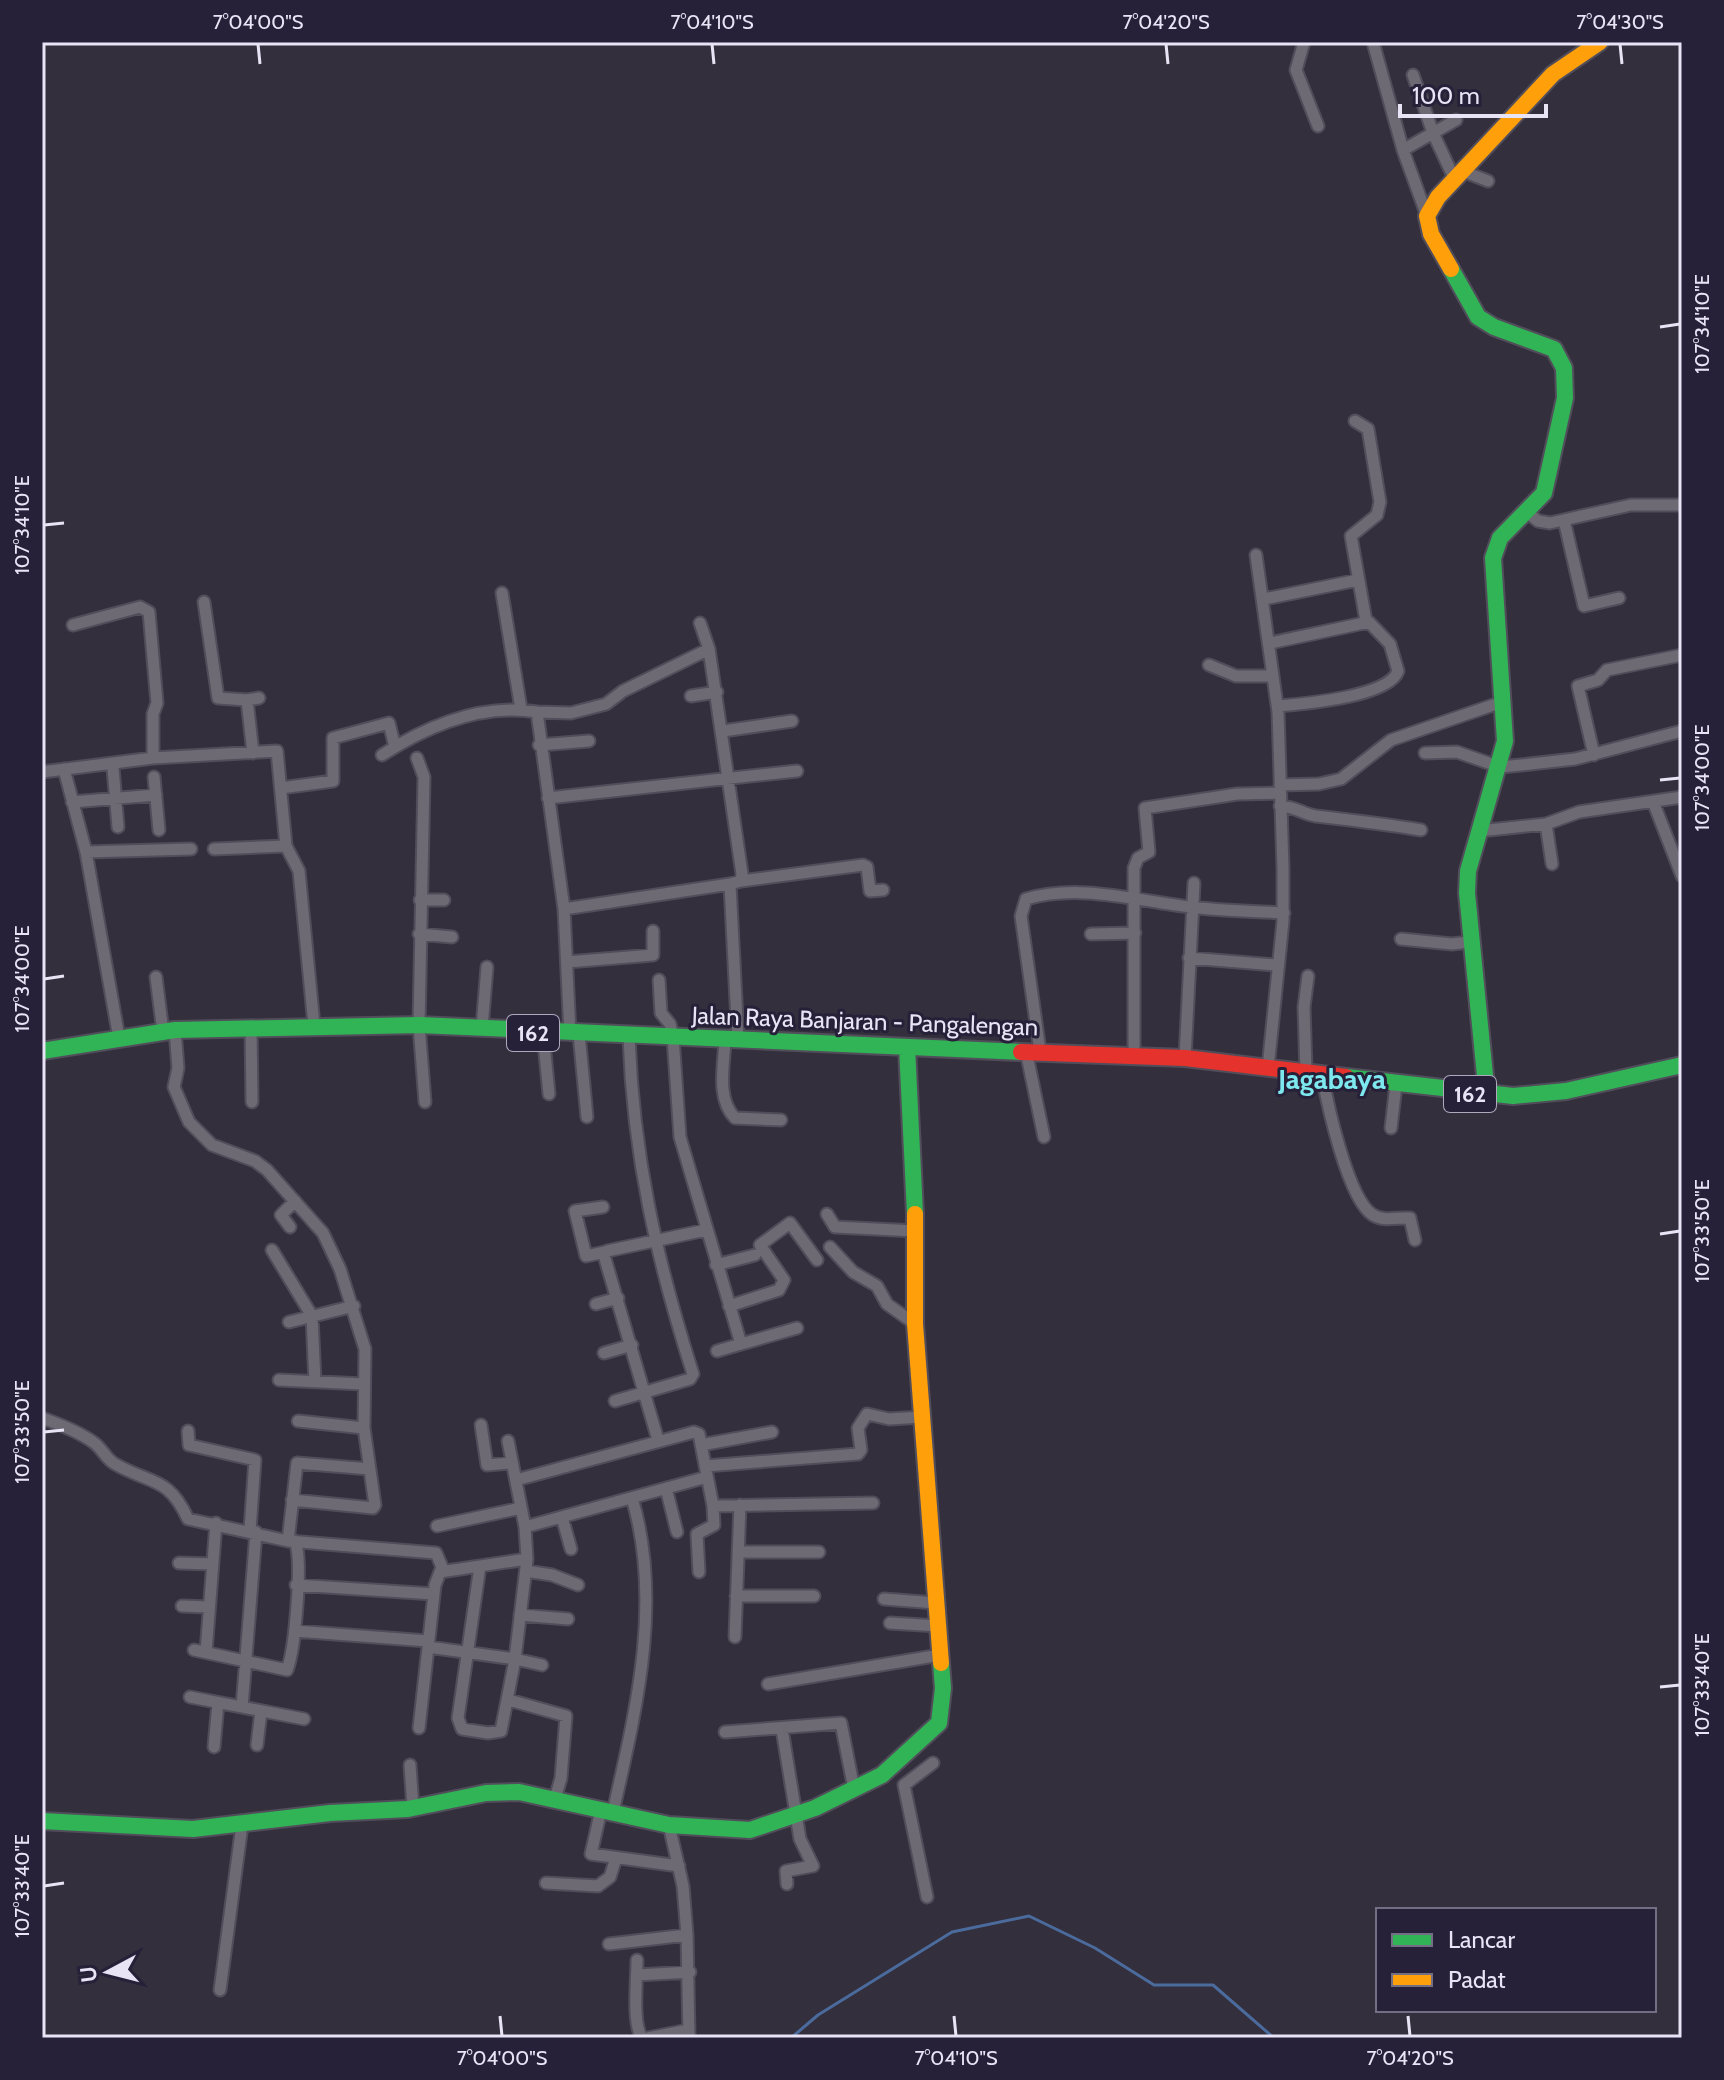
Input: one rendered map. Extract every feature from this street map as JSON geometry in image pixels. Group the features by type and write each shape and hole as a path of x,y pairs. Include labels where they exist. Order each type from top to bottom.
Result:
{"street":[{"path":"1304,42 1296,70 1318,126"},
{"path":"1373,42 1403,150 1427,216 1442,254 1471,308 1488,324 1554,349 1563,362 1566,380 1544,493 1500,538 1493,558 1505,741 1467,881 1470,942 1487,1096"},
{"path":"1427,216 1457,174 1553,74 1600,42"},
{"path":"1413,75 1433,133 1457,174 1488,181"},
{"path":"1403,150 1456,120"},
{"path":"1278,706 1332,700 1395,678 1397,663 1390,644 1366,621 1351,536 1377,515 1380,502 1368,429 1355,421"},
{"path":"1527,512 1543,523 1645,503 1682,505"},
{"path":"1564,520 1584,606 1619,598"},
{"path":"1256,555 1278,706 1284,913 1276,965 1268,1068"},
{"path":"1264,599 1358,580"},
{"path":"502,593 521,709"},
{"path":"204,602 218,698 253,699 253,753"},
{"path":"73,625 140,607 149,612 157,703 153,714 153,758"},
{"path":"1270,643 1366,621"},
{"path":"700,623 709,649 723,731 735,882 732,1040 723,1093 729,1112 735,1118 781,1120"},
{"path":"382,755 412,735 461,716 521,709 571,713 606,704 623,691 709,649"},
{"path":"1594,755 1578,686 1598,680 1607,670 1682,655"},
{"path":"1209,665 1236,676 1273,676"},
{"path":"691,696 717,692"},
{"path":"1134,1055 1135,862 1149,852 1145,808 1341,779 1391,740 1502,702"},
{"path":"537,712 539,745 564,909 574,1034 587,1117"},
{"path":"723,731 792,721"},
{"path":"281,788 333,781 333,738 389,723 395,747"},
{"path":"1425,753 1460,753 1500,767 1594,755 1682,731"},
{"path":"539,745 589,741"},
{"path":"42,772 153,758 277,751 286,846 299,871 314,1025"},
{"path":"417,758 424,777 419,1025 425,1102"},
{"path":"113,768 118,827"},
{"path":"64,769 86,852 119,1038"},
{"path":"548,798 797,771"},
{"path":"154,777 159,830"},
{"path":"72,802 156,795"},
{"path":"1479,831 1546,824 1579,812 1654,804 1682,797"},
{"path":"1654,804 1682,876"},
{"path":"1280,806 1297,807 1312,816 1421,830"},
{"path":"1546,824 1552,864"},
{"path":"214,849 286,846"},
{"path":"86,852 191,849"},
{"path":"564,909 863,865 867,867 870,891 883,890"},
{"path":"1185,1058 1194,883"},
{"path":"1044,1137 1021,916 1026,899 1049,892 1079,892 1191,907 1284,913"},
{"path":"420,900 444,900"},
{"path":"567,962 653,955 653,931"},
{"path":"1091,934 1135,933"},
{"path":"419,934 452,937"},
{"path":"1401,939 1452,944 1470,942"},
{"path":"1189,958 1276,965"},
{"path":"482,1028 487,967"},
{"path":"1308,976 1304,1007 1314,1072 1364,1207 1385,1219 1410,1218 1415,1240"},
{"path":"156,977 178,1068 174,1087 189,1122 212,1145 255,1161 295,1201 323,1233 354,1306 366,1357 364,1428 375,1505 373,1508 292,1500"},
{"path":"659,980 661,1013 670,1024 673,1037 680,1137 741,1344"},
{"name":"Jalan Raya Banjaran - Pangalengan","path":"42,1051 169,1031 314,1025 419,1025 629,1037 1185,1058 1487,1096 1543,1095 1676,1065"},
{"path":"251,1027 252,1102"},
{"path":"543,1033 549,1094"},
{"path":"615,1401 690,1379 693,1374 654,1244 636,1141 629,1037"},
{"path":"42,1821 180,1829 242,1825 330,1813 413,1808 493,1792 519,1792 669,1825 750,1830 795,1815 882,1775 939,1723 943,1688 915,1324 916,1231 907,1047"},
{"path":"1391,1128 1396,1085"},
{"path":"290,1227 281,1215 295,1201"},
{"path":"603,1207 575,1211 586,1256 654,1244 706,1230"},
{"path":"827,1214 835,1227 916,1231"},
{"path":"729,1306 779,1290 784,1280 760,1245 790,1223 817,1260"},
{"path":"830,1247 853,1272 877,1286 887,1304 915,1324"},
{"path":"272,1250 312,1316 315,1382"},
{"path":"605,1252 658,1440"},
{"path":"716,1265 755,1255"},
{"path":"596,1304 618,1298"},
{"path":"289,1322 354,1306"},
{"path":"717,1351 797,1328"},
{"path":"604,1353 632,1345"},
{"path":"279,1380 363,1384"},
{"path":"525,1527 666,1488 706,1472 858,1454 861,1450 858,1428 867,1414 889,1419 922,1417"},
{"path":"42,1418 96,1443 112,1463 172,1491 180,1499 188,1519 292,1541 433,1552 440,1559 440,1572 434,1594 419,1728"},
{"path":"298,1421 364,1428"},
{"path":"481,1425 487,1465 511,1463"},
{"path":"188,1431 189,1445 255,1460 248,1662 242,1707"},
{"path":"516,1480 658,1440 694,1432 699,1434 714,1525 697,1534 699,1572"},
{"path":"701,1445 772,1432"},
{"path":"480,1566 458,1718 462,1729 488,1733 501,1731 509,1700 527,1565 525,1527 508,1441"},
{"path":"216,1523 209,1607 200,1651 287,1670 295,1631 299,1557 292,1541 292,1500 297,1463 370,1469"},
{"path":"666,1488 677,1532"},
{"path":"632,1498 643,1555 646,1618 638,1701 607,1811 590,1853 679,1866"},
{"path":"713,1506 873,1503"},
{"path":"735,1637 740,1505"},
{"path":"437,1526 521,1508"},
{"path":"562,1517 571,1549"},
{"path":"738,1552 819,1552"},
{"path":"179,1563 213,1564"},
{"path":"440,1572 480,1566 527,1565 578,1585"},
{"path":"296,1585 434,1594"},
{"path":"736,1596 814,1596"},
{"path":"884,1599 936,1603"},
{"path":"182,1606 209,1607"},
{"path":"520,1615 568,1619"},
{"path":"890,1623 938,1626"},
{"path":"295,1631 428,1644 542,1665"},
{"path":"768,1684 940,1655"},
{"path":"190,1697 304,1719"},
{"path":"509,1700 566,1716 561,1778 555,1799"},
{"path":"214,1747 218,1703"},
{"path":"257,1745 261,1711"},
{"path":"725,1732 843,1724 854,1789"},
{"path":"782,1729 800,1840 813,1866 786,1871 787,1884"},
{"path":"927,1897 904,1785 933,1763"},
{"path":"410,1765 413,1808"},
{"path":"220,1990 242,1825"},
{"path":"637,1960 635,2016 645,2038 689,2034 687,1935 679,1866 669,1825"},
{"path":"546,1883 598,1886 610,1877 616,1858"},
{"path":"609,1944 687,1935"},
{"path":"637,1975 690,1972"}],"waterway":[{"path":"791,2038 818,2015 952,1932 1029,1916 1095,1948 1154,1985 1213,1985 1274,2038"}],"traffic: fast":[{"path":"1451,269 1478,317 1494,327 1554,349 1564,368 1565,398 1544,493 1500,538 1493,558 1505,741 1468,871 1467,893 1487,1096"},
{"path":"42,1051 175,1030 419,1025 1021,1052"},
{"path":"907,1047 915,1214"},
{"path":"1346,1077 1513,1096 1566,1091 1682,1065"},
{"path":"42,1821 193,1829 330,1813 408,1809 486,1793 519,1792 669,1825 750,1830 815,1808 882,1775 939,1723 943,1688 941,1663"}],"traffic: slow":[{"path":"1451,269 1431,234 1427,216 1438,197 1553,74 1600,42"},
{"path":"915,1214 915,1324 941,1663"}],"traffic: jam":[{"path":"1021,1052 1185,1058 1346,1077"}],"district":[{"name":"Jagabaya","path":"1332,1079"}]}
